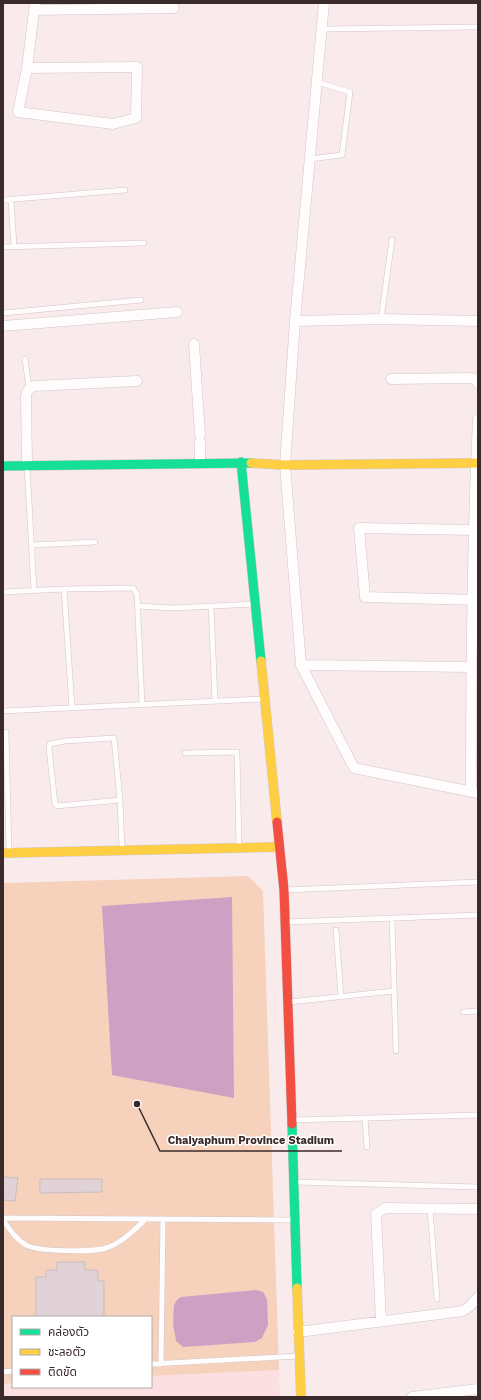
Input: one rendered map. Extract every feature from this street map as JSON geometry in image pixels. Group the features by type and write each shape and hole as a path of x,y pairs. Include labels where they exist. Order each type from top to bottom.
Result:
{"street":[{"path":"324,3 295,321 285,465 301,665 354,768 475,792 475,601 473,530 478,418"},
{"path":"27,68 137,66 136,118 113,124 18,112 27,68 34,6 174,8"},
{"path":"3,326 177,312"},
{"path":"295,321 381,319 478,321"},
{"path":"194,344 200,439 200,463"},
{"path":"391,379 472,378 478,383"},
{"path":"27,466 26,396 29,388 34,386 137,381"},
{"path":"241,462 284,890 301,1397"},
{"path":"3,466 241,462 285,465 477,463"},
{"path":"473,530 360,528 365,597 475,601"},
{"path":"301,665 475,667"},
{"path":"6,853 279,847"},
{"path":"381,1321 376,1214 385,1208 478,1210"},
{"path":"298,1332 463,1311 478,1297"},
{"path":"412,1397 478,1389"}],"lane":[{"path":"322,29 478,27"},
{"path":"310,159 342,155 350,92 317,82"},
{"path":"3,200 126,190"},
{"path":"11,199 14,247"},
{"path":"381,319 392,240"},
{"path":"3,247 144,243"},
{"path":"3,313 141,300"},
{"path":"25,359 29,388"},
{"path":"27,466 34,591"},
{"path":"32,545 95,542"},
{"path":"3,592 133,588 137,594 142,704"},
{"path":"64,589 72,708"},
{"path":"137,606 172,608 255,604"},
{"path":"211,606 215,701"},
{"path":"3,711 265,699"},
{"path":"6,732 6,853"},
{"path":"120,800 57,806 54,804 50,744 64,741 114,738 120,800 122,850"},
{"path":"185,753 237,752 239,847"},
{"path":"284,890 478,882"},
{"path":"285,922 478,915"},
{"path":"392,918 396,1051"},
{"path":"336,930 341,996"},
{"path":"288,1002 394,991"},
{"path":"463,1012 478,1011"},
{"path":"291,1120 478,1115"},
{"path":"365,1118 367,1147"},
{"path":"293,1182 478,1187"},
{"path":"430,1209 437,1299"},
{"path":"3,1219 295,1220"},
{"path":"3,1219 13,1234 27,1246 39,1250 95,1250 106,1248 119,1242 146,1219"},
{"path":"161,1364 163,1220"},
{"path":"152,1364 299,1356"}],"shaded area":[{"path":"248,876 263,891 279,1370 152,1376 152,1316 12,1316 12,1383 3,1384 3,883"},
{"path":"232,897 234,1098 112,1075 102,906"},
{"path":"256,1290 263,1292 267,1299 268,1325 262,1338 255,1342 183,1347 176,1341 173,1324 174,1305 181,1297"},
{"path":"279,1370 280,1397 3,1397 3,1384 12,1383 12,1388 152,1388 152,1376"}],"building":[{"path":"3,1177 18,1178 15,1201 3,1200"},
{"path":"40,1179 102,1179 102,1192 40,1193"},
{"path":"57,1262 85,1262 85,1270 98,1270 98,1281 104,1281 104,1316 36,1316 36,1277 46,1277 46,1270 57,1270"}],"traffic: fast":[{"path":"241,462 261,661"},
{"path":"3,466 251,463"},
{"path":"292,1124 297,1288"}],"traffic: slow":[{"path":"251,463 285,465 478,463"},
{"path":"261,661 277,822"},
{"path":"3,853 279,847"},
{"path":"297,1288 301,1397"}],"traffic: jam":[{"path":"277,822 284,890 292,1124"}],"place":[{"name":"Chaiyaphum Province Stadium","path":"137,1104"}]}
